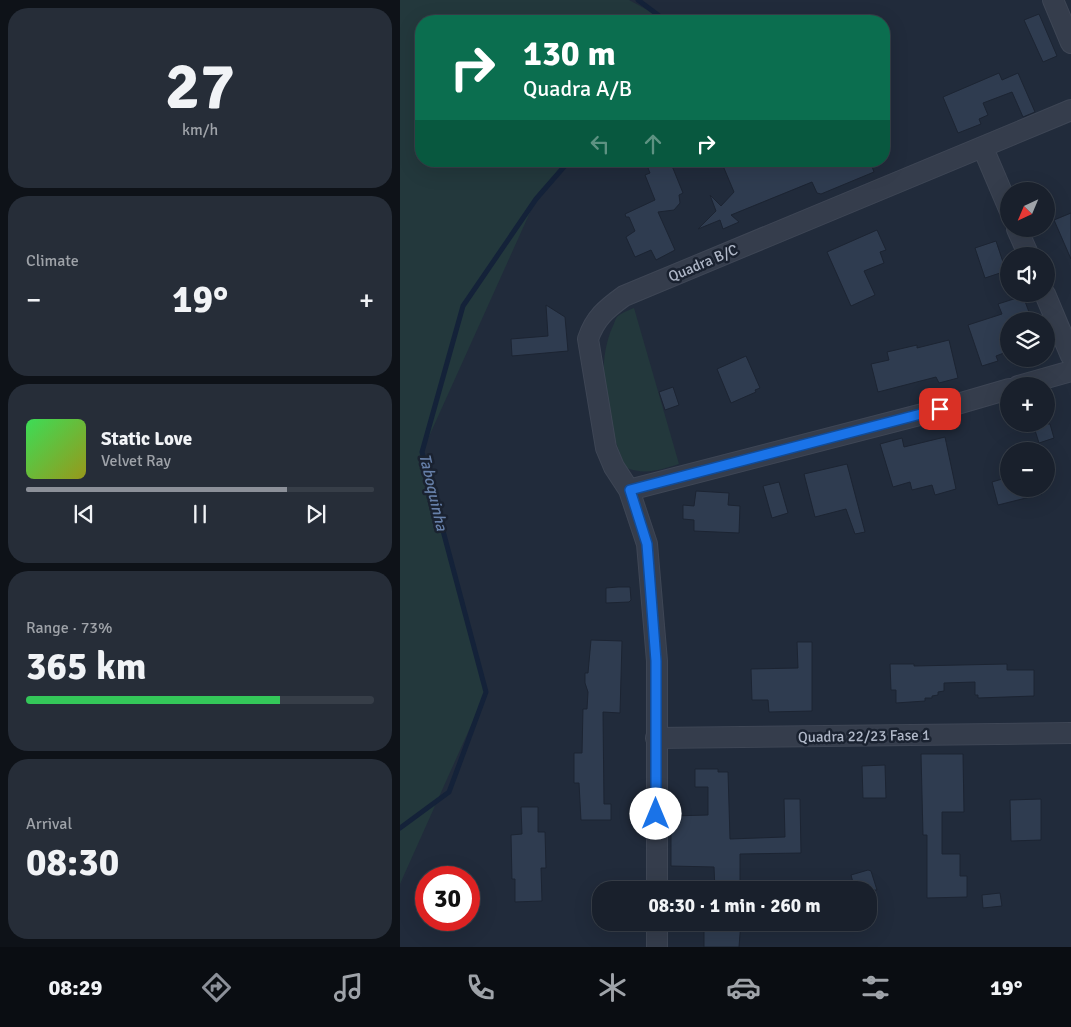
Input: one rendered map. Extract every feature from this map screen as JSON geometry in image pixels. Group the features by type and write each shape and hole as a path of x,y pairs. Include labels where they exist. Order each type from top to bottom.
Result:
{"street":[{"path":"1053,0 1071,43"},
{"name":"Quadra B/C","path":"657,881 656,661 647,544 630,490 614,467 606,448 588,339 593,325 602,311 624,296 1071,110"},
{"path":"983,148 1000,188"},
{"path":"1048,302 1071,356"},
{"path":"1050,377 1071,371"},
{"path":"630,490 923,414 1000,392"},
{"name":"Quadra 22/23 Fase 1","path":"656,738 1071,733"},
{"path":"657,931 657,947"}],"green space":[{"path":"400,0 629,0 656,15 415,15 415,167 564,167 536,199 422,452 486,692 400,884"},
{"path":"634,308 679,464 653,471 626,468 619,452 605,398 604,362 612,328 616,318"}],"building":[{"path":"1039,14 1057,56 1043,62 1024,20"},
{"path":"999,73 1002,80 1018,73 1035,112 1023,117 1012,92 983,103 988,115 979,119 981,124 958,133 943,97"},
{"path":"672,167 683,193 679,195 680,203 674,210 658,212 675,250 656,260 651,250 635,257 626,237 635,231 629,217 626,217 625,214 655,200 645,175 650,173 648,168"},
{"path":"724,167 872,167 874,172 821,194 817,193 812,182 731,215 739,222 723,229 720,220 698,229 716,211 710,195 721,206 734,192"},
{"path":"1071,213 1071,259 1055,222 1055,220"},
{"path":"877,230 886,250 880,252 884,263 864,271 875,295 851,306 827,252"},
{"path":"996,241 1000,253 1000,273 985,278 975,248"},
{"path":"1004,302 1025,302 1029,312 1001,312 998,304"},
{"path":"546,305 565,317 568,351 512,356 511,339 548,336"},
{"path":"1000,315 1000,354 996,356 998,361 982,366 968,325"},
{"path":"949,340 958,378 939,383 936,377 878,392 871,364 889,360 887,352 917,345 917,348"},
{"path":"746,356 760,388 755,390 756,392 731,403 717,369"},
{"path":"673,387 679,405 665,410 659,392"},
{"path":"1036,432 1052,432 1054,438 1039,442"},
{"path":"945,437 956,489 935,495 932,485 912,490 910,482 893,487 880,444 902,438 904,447"},
{"path":"847,464 865,532 855,534 846,509 815,517 804,474"},
{"path":"1000,480 1000,497 1030,497 998,505 992,482"},
{"path":"779,482 788,513 772,518 763,486"},
{"path":"696,491 729,493 728,505 740,506 739,533 694,531 694,520 683,519 683,505 694,506"},
{"path":"630,587 631,600 629,602 606,603 606,588"},
{"path":"591,640 622,641 620,713 603,712 604,804 611,804 611,820 581,820 579,783 574,783 574,753 582,753 583,709 587,709 588,692 585,683 585,673 588,673"},
{"path":"797,642 812,642 812,711 769,712 768,700 752,700 751,669 798,668"},
{"path":"890,664 914,664 914,666 1007,664 1007,670 1034,670 1034,696 978,698 978,695 975,695 975,682 944,683 944,691 938,692 938,695 932,696 932,698 925,698 925,701 896,703 896,690 891,690"},
{"path":"921,754 963,754 964,812 942,812 942,854 960,854 960,876 967,876 967,897 927,898 927,835 923,835"},
{"path":"885,765 886,798 863,798 862,766"},
{"path":"695,769 718,769 718,772 728,772 730,839 785,837 784,799 800,799 801,853 740,854 740,881 715,881 714,867 671,866 671,816 708,815 708,787 695,787"},
{"path":"1041,799 1041,840 1011,841 1010,800"},
{"path":"521,807 538,807 538,832 545,832 546,868 541,868 542,901 515,902 515,879 512,879 511,835 522,834"},
{"path":"868,870 871,871 874,881 853,881 851,875"},
{"path":"1000,893 1002,906 983,908 982,895"},
{"path":"704,931 740,931 739,947 704,947"}],"waterway":[{"name":"Taboquinha","path":"638,0 658,15"},
{"name":"Taboquinha","path":"400,828 449,792 486,692 422,452 463,306 536,199 564,167"}],"route":[{"path":"656,814 656,661 647,544 640,516 630,490 940,409"}]}
